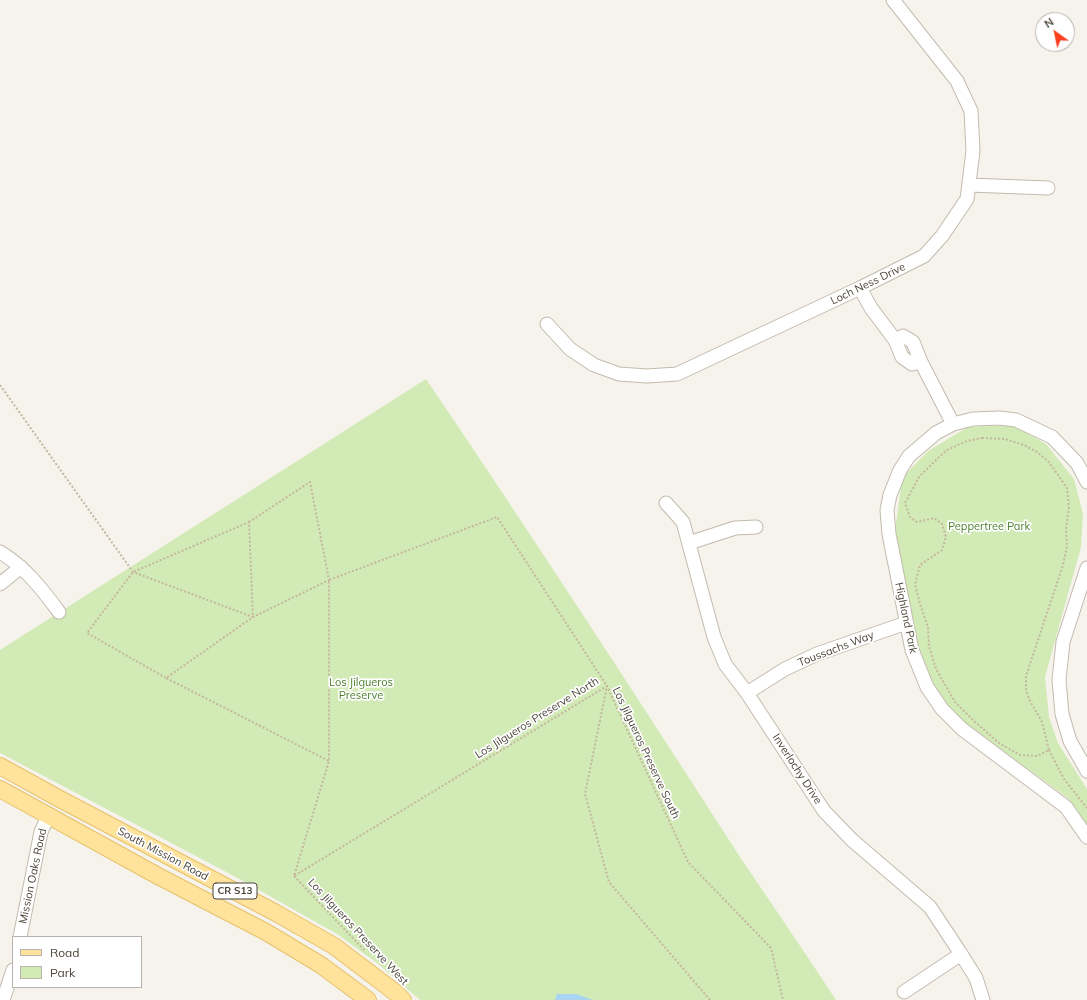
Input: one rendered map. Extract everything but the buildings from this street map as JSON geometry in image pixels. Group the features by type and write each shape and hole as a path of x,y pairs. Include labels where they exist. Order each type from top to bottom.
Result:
{"main road":[{"name":"South Mission Road","path":"0,766 72,806 276,913 334,946 403,1000"},
{"name":"South Mission Road","path":"0,789 158,876 266,932 321,965 368,1000"}],"street":[{"name":"Loch Ness Drive","path":"547,324 570,349 594,365 618,374 647,376 677,374 860,288 924,256 942,236 967,199 973,151 971,111 957,81 893,0"},
{"path":"969,185 1048,188"},
{"path":"860,288 871,308 895,340 903,336 913,342 921,362 953,424"},
{"name":"Highland Park","path":"1087,482 1077,462 1052,437 1016,420 999,418 973,419 953,424 936,433 909,456 900,470 890,495 887,510 889,534 912,650 927,687 942,709 962,729 1066,807 1087,837"},
{"name":"Inverlochy Drive","path":"666,503 683,522 714,637 725,664 747,693 824,811 852,840 930,907 976,978 983,1000"},
{"path":"689,543 735,528 756,527"},
{"path":"0,552 21,567 36,581 60,612"},
{"path":"0,584 21,567"},
{"path":"1087,568 1063,642 1059,680 1062,714 1070,740 1087,771"},
{"name":"Toussachs Way","path":"747,693 785,669 817,654 906,623"},
{"name":"Mission Oaks Road","path":"20,936 42,832 48,816"},
{"path":"904,992 961,954"},
{"path":"3,1000 12,973"}],"path":[{"path":"0,385 133,572 253,617 249,522"},
{"path":"1049,750 1037,756 1020,756 999,743 955,702 936,669 929,646 928,627 915,584 920,565 942,550 946,536 942,524 934,518 917,522 910,517 905,503 919,477 937,458 948,450 967,441 982,438 1005,439 1024,445 1038,452 1048,461 1067,488 1069,507 1066,529 1066,553 1026,676 1026,691 1042,722 1049,750 1064,779 1087,808"},
{"path":"294,876 329,761 329,580 310,482 249,522 133,572 87,633 166,678 329,761"},
{"name":"Los Jilgueros Preserve North","path":"166,678 253,617 329,580 497,517 607,686 294,876"},
{"name":"Los Jilgueros Preserve South","path":"607,686 585,794 609,882 710,1000"},
{"name":"Los Jilgueros Preserve South","path":"607,686 688,862 771,948 783,1000"},
{"name":"Los Jilgueros Preserve West","path":"294,876 369,955"}],"green space":[{"name":"Los Jilgueros Preserve","path":"426,379 506,498 740,857 836,1000 420,1000 377,963 337,934 234,876 0,753 0,650"},
{"name":"Peppertree Park","path":"1013,425 1046,444 1074,479 1083,514 1081,547 1045,677 1049,717 1058,743 1087,789 1087,824 1069,799 1031,771 987,743 950,708 927,675 914,634 894,539 902,478 928,451 968,427"}],"water":[{"path":"557,994 576,994 593,1000 555,1000"}]}
